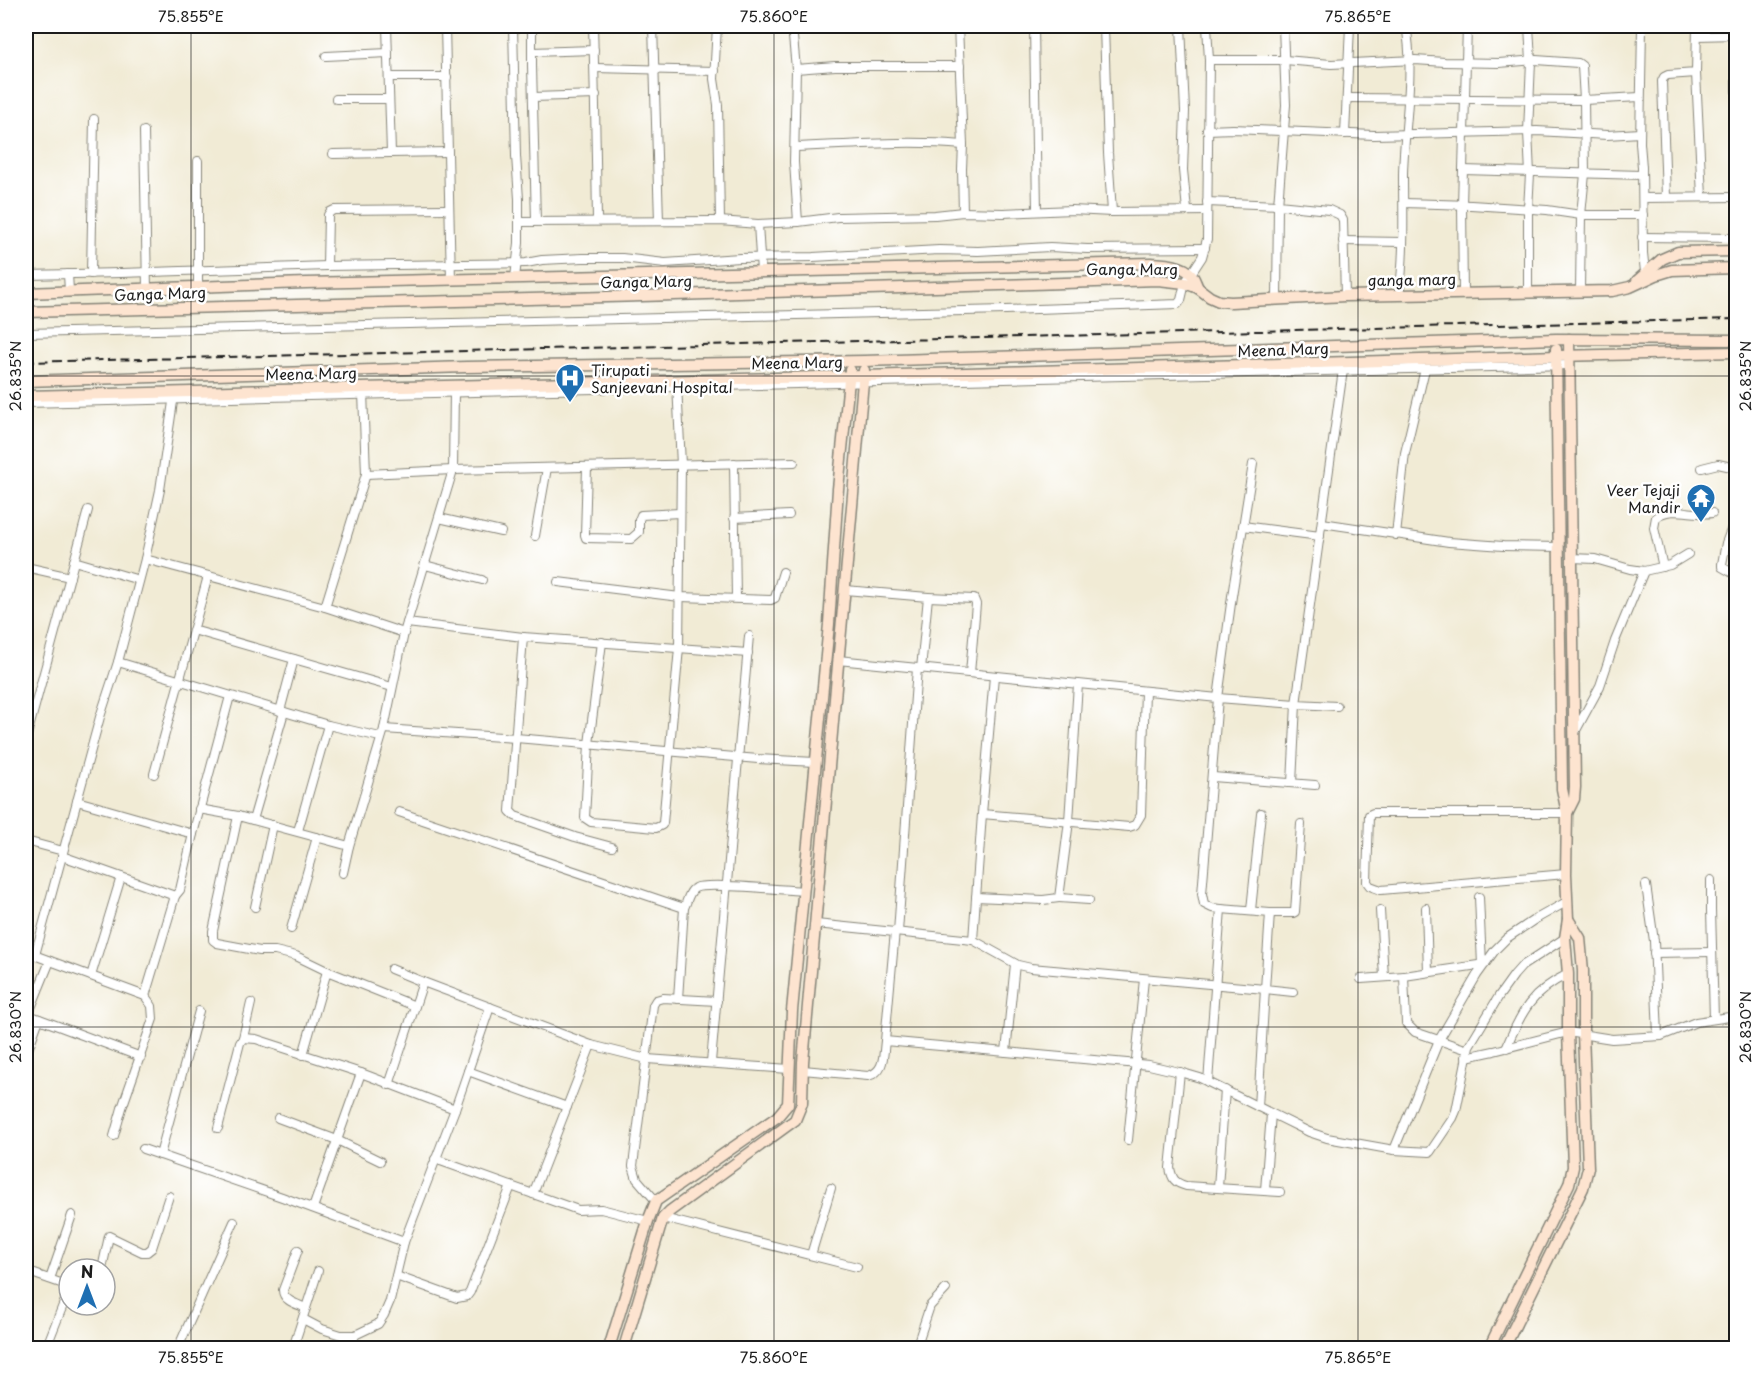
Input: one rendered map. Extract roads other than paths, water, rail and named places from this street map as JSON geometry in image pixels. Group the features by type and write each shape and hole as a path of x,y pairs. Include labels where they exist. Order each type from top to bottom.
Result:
{"street":[{"path":"387,26 391,153"},
{"path":"445,26 451,280"},
{"path":"513,26 519,222 515,278"},
{"path":"532,26 536,221"},
{"path":"593,26 597,220"},
{"path":"653,26 659,221"},
{"path":"717,26 714,80 718,105 720,221"},
{"path":"792,26 796,69 795,147 798,222"},
{"path":"958,26 963,145 963,212"},
{"path":"1034,26 1037,211"},
{"path":"1104,26 1112,212"},
{"path":"1181,26 1187,210"},
{"path":"26,333 1178,304 1188,278 1202,257 1207,239 1209,60 1207,26"},
{"path":"1277,300 1278,204 1286,105 1283,26"},
{"path":"1345,134 1350,26"},
{"path":"1399,295 1403,268 1403,174 1409,60 1406,26"},
{"path":"1463,294 1463,133 1467,26"},
{"path":"1528,292 1530,172 1528,132 1531,61 1529,26"},
{"path":"1642,26 1640,133 1642,237 1646,275"},
{"path":"1697,26 1696,73 1702,197"},
{"path":"1697,36 1737,35"},
{"path":"532,52 594,50"},
{"path":"1737,50 1737,91"},
{"path":"326,56 388,53"},
{"path":"1209,60 1285,60 1330,64 1409,60 1578,63 1582,66 1585,133 1580,291"},
{"path":"796,69 835,66 960,66"},
{"path":"594,68 715,71"},
{"path":"1666,197 1662,81 1668,75 1696,73"},
{"path":"388,77 447,77"},
{"path":"533,96 596,95"},
{"path":"1347,98 1584,99 1640,97"},
{"path":"336,99 389,99"},
{"path":"91,274 94,119"},
{"path":"1207,130 1406,135 1528,132 1607,135 1640,133"},
{"path":"144,131 147,289"},
{"path":"795,147 895,142 963,145"},
{"path":"333,154 448,152"},
{"path":"198,161 198,287"},
{"path":"1463,170 1642,175"},
{"path":"1643,198 1737,197"},
{"path":"1207,202 1278,204 1340,214 1343,220 1345,296"},
{"path":"1404,203 1462,204 1547,210 1581,215 1643,215"},
{"path":"327,266 327,215 334,210 449,209"},
{"path":"519,222 720,221 758,224 838,217 935,215 963,212 1207,211"},
{"path":"758,224 761,272"},
{"path":"1642,237 1737,238"},
{"path":"1343,242 1402,242"},
{"path":"26,274 526,263 583,258 622,258 665,263 1050,247 1205,248"},
{"name":"ganga marg","path":"1198,288 1219,301 1231,302 1345,296 1612,291 1630,287 1662,259 1678,252 1737,251"},
{"name":"Ganga Marg","path":"26,293 515,278 1151,263 1175,265 1198,288"},
{"name":"ganga marg","path":"1646,275 1672,270 1737,268"},
{"path":"68,274 69,291"},
{"name":"Ganga Marg","path":"26,312 798,293 1188,278"},
{"path":"1489,1348 1569,1184 1573,1167 1565,938 1568,919 1567,813 1562,789 1556,339"},
{"name":"Meena Marg","path":"26,381 454,368 864,361 1556,339 1737,340"},
{"path":"1567,813 1574,799 1569,339"},
{"path":"1293,783 1296,704 1344,367 1344,345"},
{"name":"Meena Marg","path":"26,396 174,396 863,380 1570,361 1737,352"},
{"path":"609,1348 656,1201 777,1117 788,1104 792,1011 829,624 850,361"},
{"path":"624,1348 663,1218 795,1120 802,1103 864,361"},
{"path":"1344,367 1425,369 1557,361"},
{"path":"602,642 590,744 585,818 591,822 656,828 662,825 679,648 681,465 676,365"},
{"path":"343,873 382,733 404,633 453,470 454,368"},
{"path":"1396,535 1405,453 1425,369"},
{"path":"325,607 366,474 362,371"},
{"path":"26,403 174,396 160,490 145,559 35,955"},
{"path":"366,474 794,462"},
{"path":"734,463 736,598"},
{"path":"1252,464 1218,698 1202,897 1204,904 1221,909 1293,914 1295,912 1301,824"},
{"path":"1702,468 1718,464 1737,468"},
{"path":"587,467 586,538 631,539 639,532 641,515 680,513"},
{"path":"535,536 547,468"},
{"path":"26,740 88,510"},
{"path":"1663,567 1654,528 1656,517 1674,510 1693,514 1712,513"},
{"path":"734,518 789,515"},
{"path":"1737,517 1726,543 1722,567 1737,574"},
{"path":"439,518 501,532"},
{"path":"1322,523 1396,535 1503,546 1559,547"},
{"path":"1243,526 1320,537"},
{"path":"1572,558 1595,559 1644,571 1663,567 1688,554"},
{"path":"145,559 325,607 404,633"},
{"path":"74,561 139,580"},
{"path":"425,565 482,580"},
{"path":"26,567 70,577"},
{"path":"1574,734 1599,686 1644,571"},
{"path":"558,582 680,597 771,600 775,598 783,572"},
{"path":"154,774 208,576"},
{"path":"844,590 974,599 976,604 970,673"},
{"path":"391,969 591,1045 647,1059 874,1075 882,1064 885,1041 919,668 928,597"},
{"path":"407,623 523,637 748,653"},
{"path":"193,630 392,687"},
{"path":"711,1062 749,636"},
{"path":"523,637 510,811 515,816 612,847"},
{"path":"253,820 294,658"},
{"path":"838,660 1218,698 1337,705"},
{"path":"118,662 328,725 382,733 516,738 815,762"},
{"path":"973,940 994,676"},
{"path":"1059,898 1069,821 1078,684"},
{"path":"982,814 1129,827 1135,825 1141,815 1145,691"},
{"path":"145,996 175,896 180,890 230,696"},
{"path":"298,831 328,725"},
{"path":"1213,777 1315,784"},
{"path":"77,801 193,834"},
{"path":"199,810 238,816 349,846"},
{"path":"399,812 684,908"},
{"path":"1251,910 1261,813"},
{"path":"1566,874 1381,890 1370,886 1367,882 1367,845 1369,815 1373,813 1567,813"},
{"path":"238,816 213,940 217,943 296,956 327,971 415,1006"},
{"path":"255,908 273,825"},
{"path":"291,929 317,837"},
{"path":"26,841 175,896"},
{"path":"91,976 121,877"},
{"path":"1711,880 1714,1019"},
{"path":"1646,885 1654,953 1658,1036"},
{"path":"678,999 684,908 692,890 696,887 728,886 803,891"},
{"path":"976,897 1089,900"},
{"path":"1479,897 1483,964"},
{"path":"1394,1150 1439,1040 1483,964 1507,938 1568,901"},
{"path":"1426,908 1428,972"},
{"path":"1208,1082 1221,909"},
{"path":"1380,910 1384,977"},
{"path":"1258,1107 1270,913"},
{"path":"1504,1348 1583,1188 1588,1168 1583,972 1580,938 1568,919"},
{"path":"816,924 973,940 1015,964 1031,968 1293,992"},
{"path":"885,1041 1136,1064 1180,1072 1208,1082 1309,1132 1327,1138 1394,1150 1430,1152 1456,1111 1467,1053 1514,975 1522,966 1565,938"},
{"path":"26,952 145,996 152,1006 153,1019 114,1136"},
{"path":"1654,953 1712,952"},
{"path":"50,961 27,1014 141,1057"},
{"path":"1006,1052 1015,964"},
{"path":"1362,979 1404,976 1483,964"},
{"path":"303,1054 327,971"},
{"path":"1506,1048 1515,1025 1534,996 1544,987 1568,974"},
{"path":"1404,976 1406,1023 1415,1032 1467,1053 1506,1048 1568,1032 1612,1038 1658,1036 1696,1022 1737,1016"},
{"path":"1128,1140 1144,979"},
{"path":"389,1085 423,982"},
{"path":"656,1201 637,1179 633,1166 652,1005 656,1000 663,998 717,1001"},
{"path":"218,1128 251,1003"},
{"path":"303,1319 322,1329 341,1335 355,1335 378,1324 384,1315 390,1301 404,1242 455,1109 490,1007"},
{"path":"160,1155 199,1011"},
{"path":"26,1055 39,1019"},
{"path":"243,1038 256,1039 361,1073 455,1109"},
{"path":"533,1194 591,1045"},
{"path":"468,1071 567,1107"},
{"path":"1180,1072 1170,1168 1175,1182 1280,1192"},
{"path":"313,1208 361,1073"},
{"path":"1218,1187 1225,1090"},
{"path":"1265,1190 1271,1114"},
{"path":"278,1118 337,1140 380,1161"},
{"path":"143,1149 404,1242"},
{"path":"435,1159 578,1210 601,1209 648,1221"},
{"path":"396,1276 457,1298 467,1296 511,1186"},
{"path":"811,1254 831,1188"},
{"path":"105,1257 109,1236 142,1252 152,1248 169,1196"},
{"path":"50,1279 72,1215"},
{"path":"663,1218 857,1267"},
{"path":"178,1348 234,1222"},
{"path":"297,1250 283,1295 306,1308"},
{"path":"26,1271 57,1282"},
{"path":"293,1348 318,1271"},
{"path":"916,1348 930,1306 946,1289"},
{"path":"46,1348 58,1317"},
{"path":"350,1348 355,1335"},
{"path":"26,1345 35,1348"}],"railway":[{"path":"26,362 1736,319"}],"place":[{"name":"Tirupati Sanjeevani Hospital","path":"570,404"},
{"name":"Veer Tejaji Mandir","path":"1701,524"}]}
